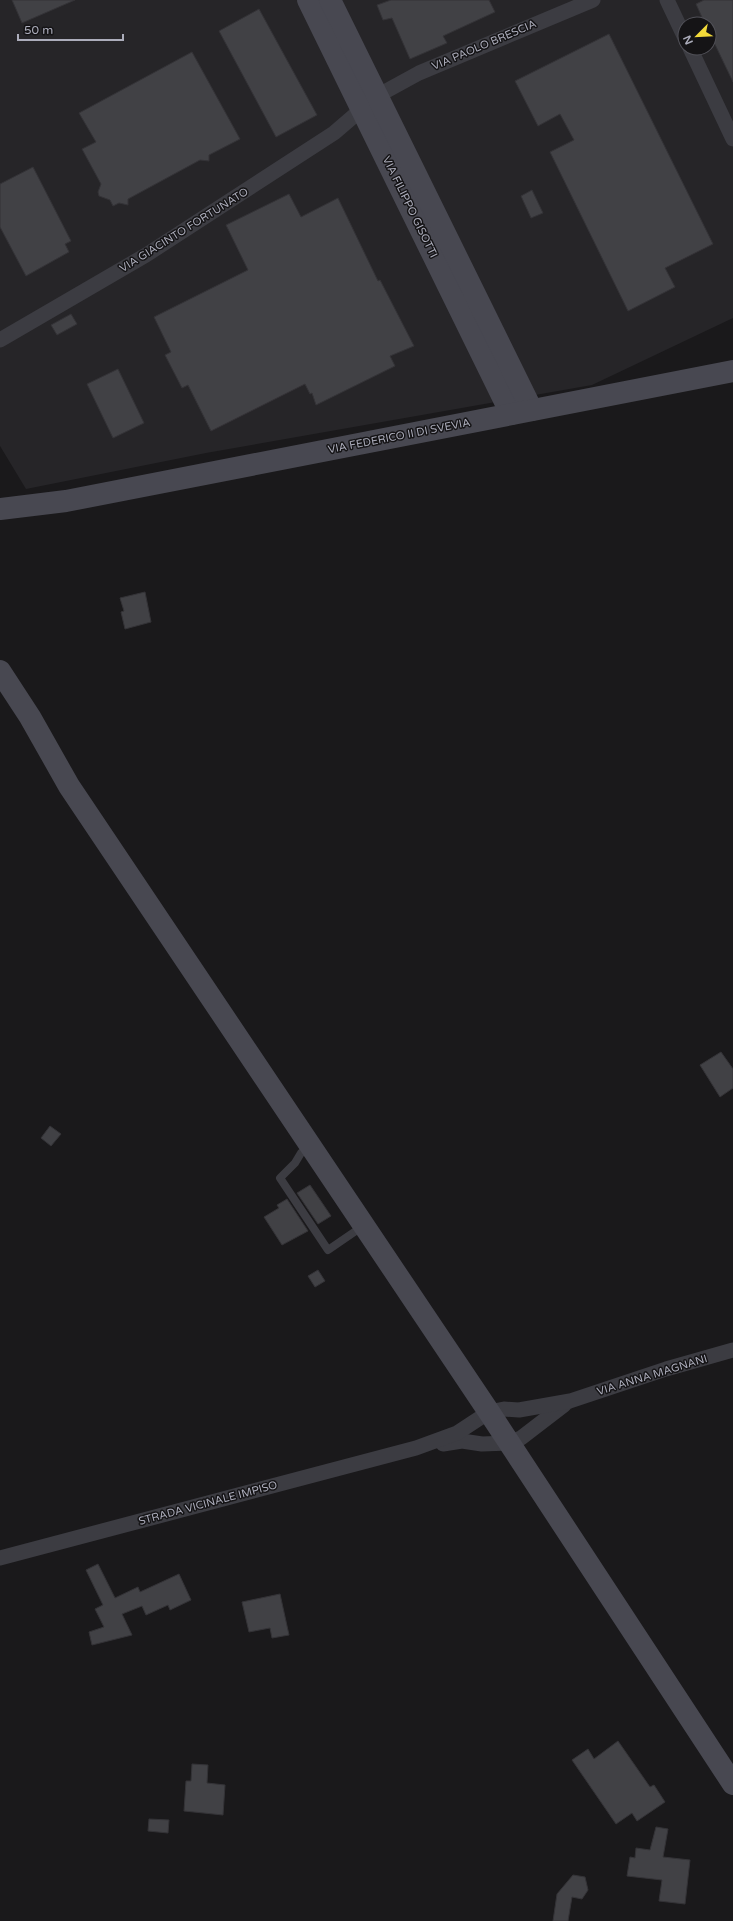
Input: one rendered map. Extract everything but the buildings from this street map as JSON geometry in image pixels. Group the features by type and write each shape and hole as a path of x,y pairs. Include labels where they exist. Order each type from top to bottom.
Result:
{"main road":[{"name":"VIA FILIPPO GISOTTI","path":"308,0 369,103 532,410"},
{"name":"VIA FILIPPO GISOTTI","path":"330,0 369,103 511,414"},
{"name":"VIA FEDERICO II DI SVEVIA","path":"66,501 733,371"},
{"path":"0,509 66,501"},
{"path":"0,520 66,501"},
{"path":"0,671 30,717 70,786 489,1412 733,1784"},
{"path":"0,694 20,725 70,786"},
{"path":"660,1671 692,1704 733,1763"}],"street":[{"name":"VIA PAOLO BRESCIA","path":"369,103 419,73 593,0"},
{"path":"667,0 677,21"},
{"path":"694,56 733,139"},
{"name":"VIA GIACINTO FORTUNATO","path":"0,340 152,251 308,151 334,133 369,103"},
{"name":"VIA ANNA MAGNANI","path":"489,1412 504,1409 519,1410 570,1401 666,1369 733,1350"},
{"name":"VIA ANNA MAGNANI","path":"509,1444 521,1438 548,1416 570,1401"},
{"path":"416,1448 457,1433 489,1412"},
{"path":"416,1448 462,1442 509,1444"},
{"name":"STRADA VICINALE IMPISO","path":"0,1558 416,1448"}],"lane":[{"path":"310,1146 301,1153 295,1163 280,1178 328,1250 364,1226"}],"shaded area":[{"path":"0,0 733,0 733,318 592,385 206,453 26,489 0,446"}]}
